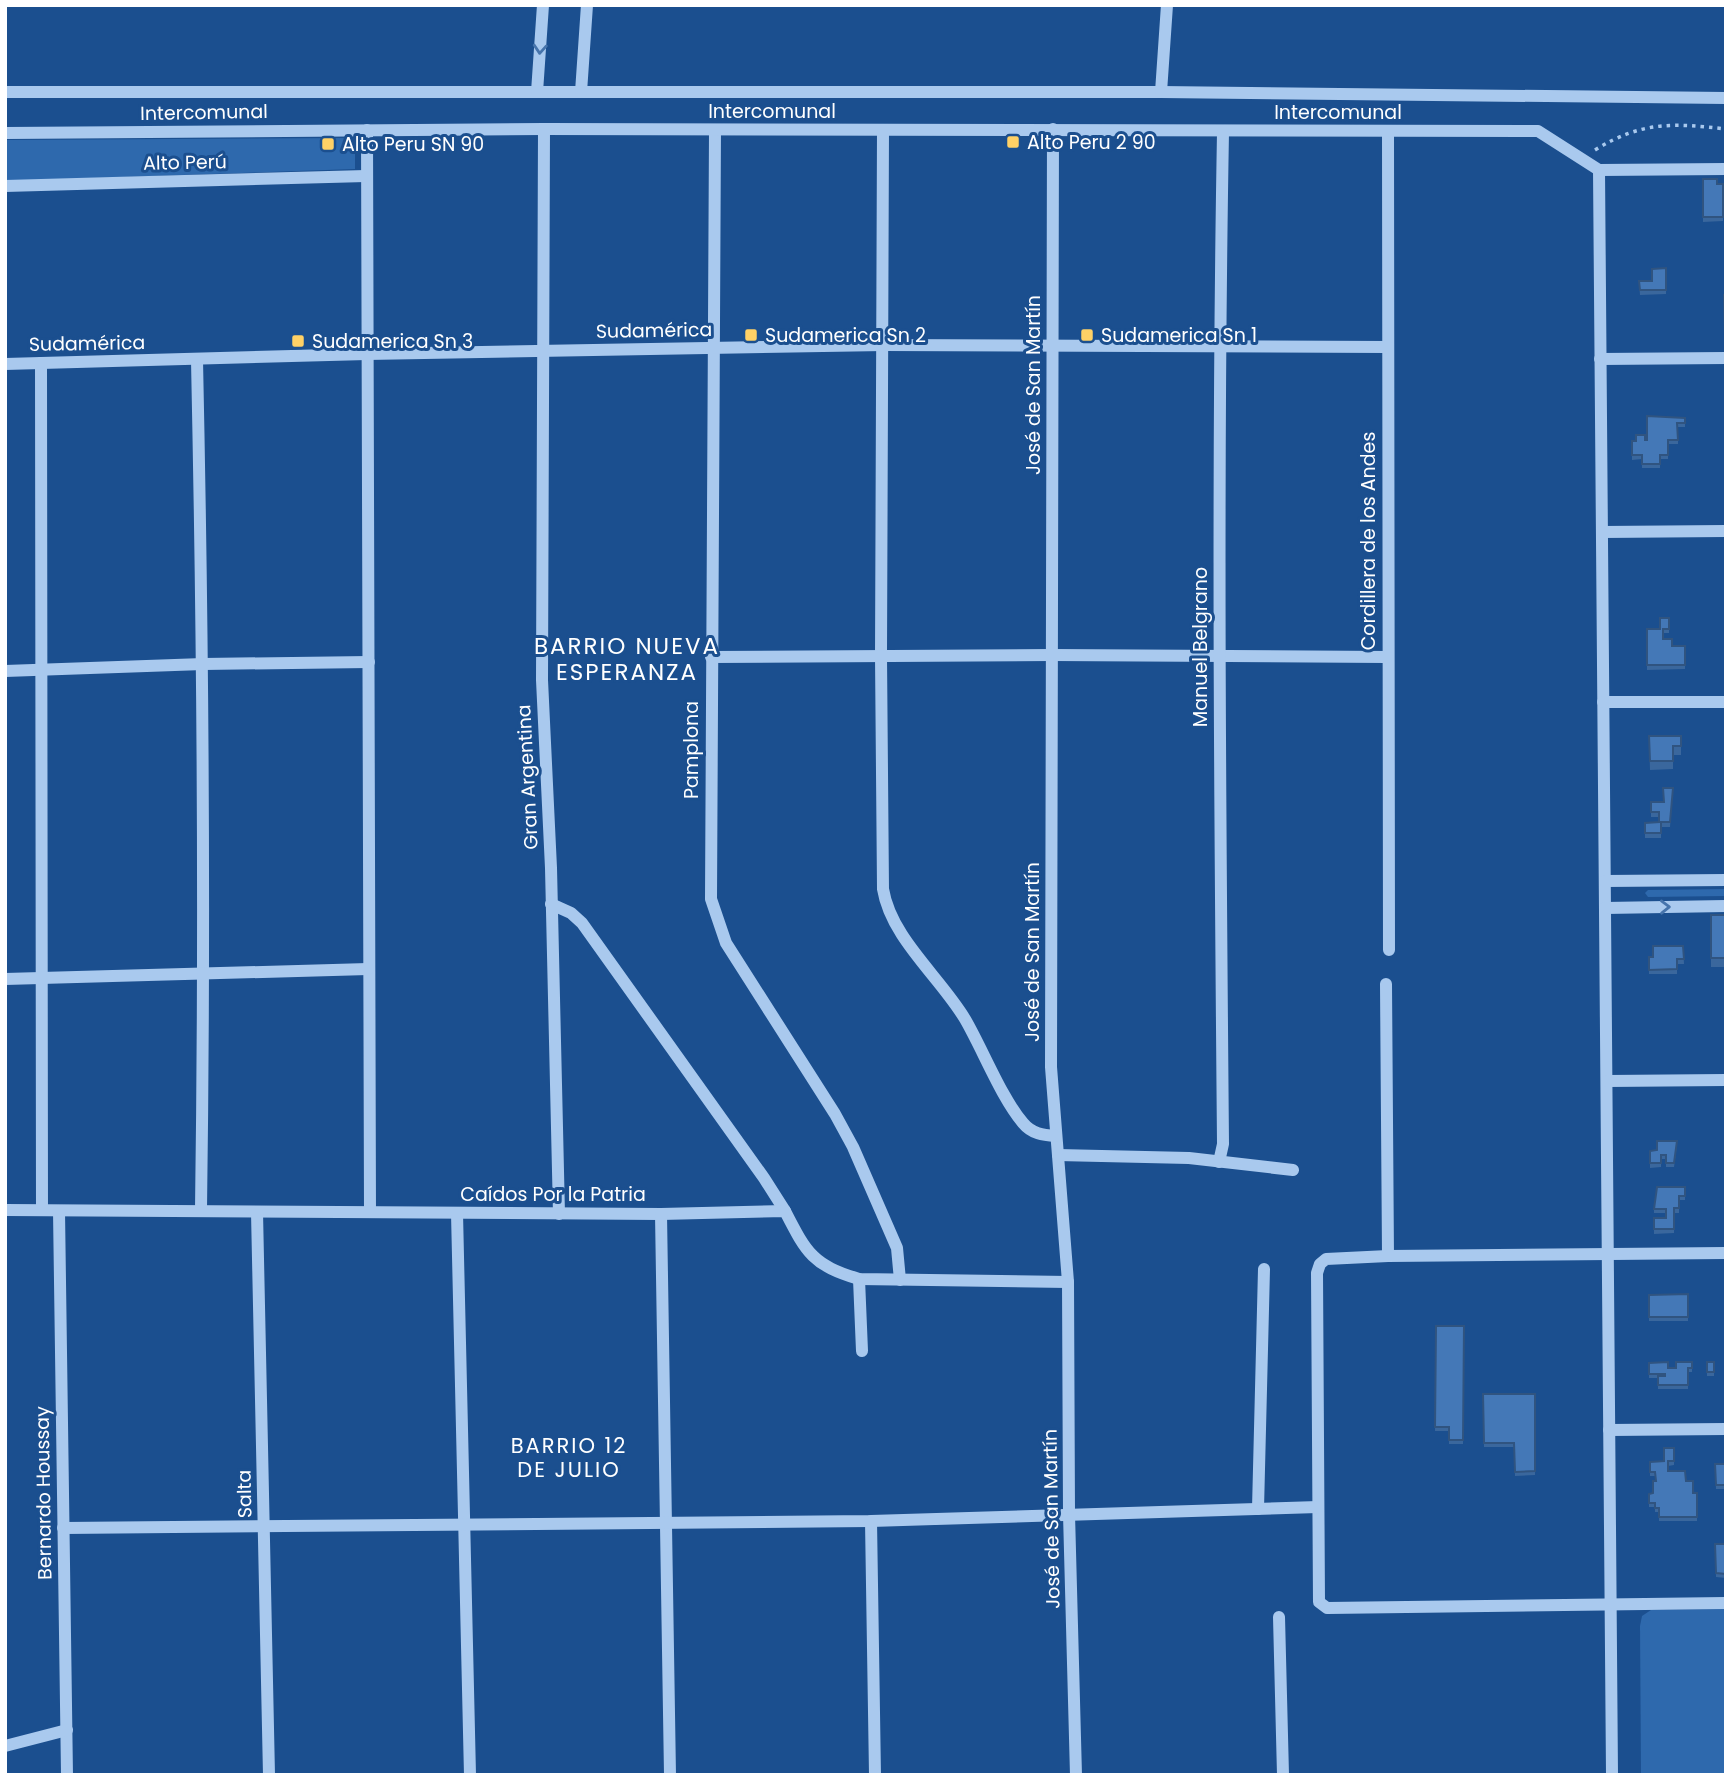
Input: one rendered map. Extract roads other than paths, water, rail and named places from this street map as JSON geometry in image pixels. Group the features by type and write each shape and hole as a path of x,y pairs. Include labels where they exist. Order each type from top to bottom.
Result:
{"street":[{"path":"537,92 543,5"},
{"path":"581,92 587,5"},
{"path":"1161,92 1167,5"},
{"path":"5,92 1161,92 1726,98"},
{"name":"José de San Martín","path":"1053,129 1051,1067 1068,1282 1069,1514 1076,1775"},
{"path":"367,130 370,1212"},
{"name":"Intercomunal","path":"5,134 367,130 1538,131 1598,170"},
{"name":"Gran Argentina","path":"544,130 542,680 559,1214"},
{"name":"Pamplona","path":"715,130 711,899 726,943 835,1114 853,1147 897,1248 900,1280"},
{"path":"883,130 883,888 894,923 964,1018 1024,1124 1037,1134 1056,1136"},
{"name":"Cordillera de los Andes","path":"1388,131 1389,950"},
{"name":"Manuel Belgrano","path":"1219,1162 1223,1144 1219,347 1223,132"},
{"path":"1612,1775 1598,170 1726,169"},
{"name":"Alto Perú","path":"5,186 366,176"},
{"name":"Sudamérica","path":"5,364 367,354 884,345 1388,347"},
{"path":"1600,359 1726,358"},
{"path":"197,360 203,664 204,974 201,1210"},
{"path":"41,363 42,1210"},
{"path":"1602,532 1726,531"},
{"path":"712,657 1052,654 1387,657"},
{"path":"5,671 203,664 369,662"},
{"path":"1603,702 1726,702"},
{"path":"1605,881 1726,880"},
{"path":"551,904 571,913 582,923 756,1166 785,1211 802,1244 815,1260 832,1271 859,1279 1068,1282"},
{"path":"1605,908 1726,906"},
{"path":"5,979 368,969"},
{"path":"1386,984 1388,1256"},
{"path":"1606,1081 1726,1080"},
{"path":"1058,1156 1189,1158 1293,1170"},
{"name":"Caídos Por la Patria","path":"5,1210 559,1214 785,1211"},
{"name":"Bernardo Houssay","path":"59,1211 68,1775"},
{"name":"Salta","path":"257,1212 269,1775"},
{"path":"457,1213 470,1775"},
{"path":"661,1214 670,1775"},
{"path":"1726,1253 1326,1259 1320,1264 1317,1273 1318,1593 1320,1602 1327,1608 1726,1603"},
{"path":"1258,1509 1264,1269"},
{"path":"859,1279 862,1351"},
{"path":"1609,1430 1726,1429"},
{"path":"63,1528 871,1521 1318,1507"},
{"path":"871,1521 875,1775"},
{"path":"1279,1618 1283,1775"},
{"path":"5,1746 67,1730"}],"place":[{"name":"Alto Peru 2 90","path":"1013,142"},
{"name":"Alto Peru SN 90","path":"328,144"},
{"name":"Sudamerica Sn 2","path":"751,335"},
{"name":"Sudamerica Sn 1","path":"1087,335"},
{"name":"Sudamerica Sn 3","path":"298,341"}],"district":[{"name":"BARRIO NUEVA ESPERANZA","path":"627,659"},
{"name":"BARRIO 12 DE JULIO","path":"569,1458"}]}
